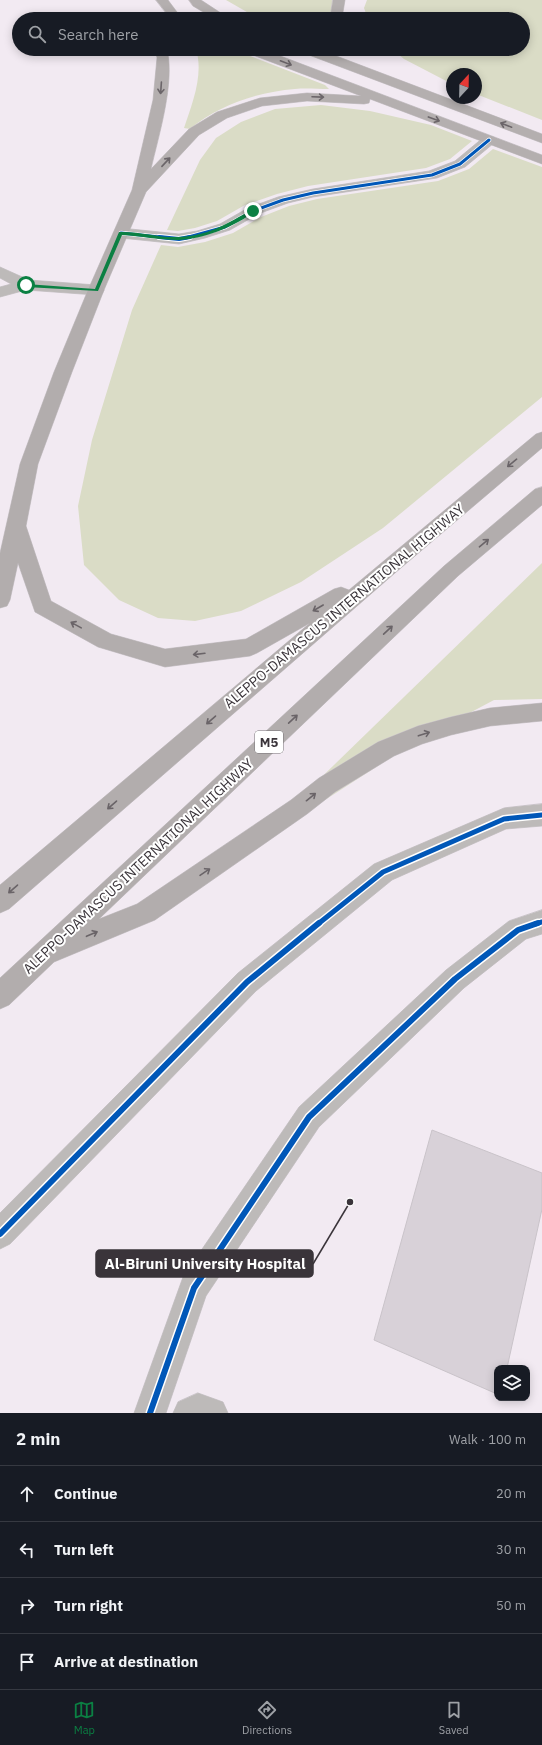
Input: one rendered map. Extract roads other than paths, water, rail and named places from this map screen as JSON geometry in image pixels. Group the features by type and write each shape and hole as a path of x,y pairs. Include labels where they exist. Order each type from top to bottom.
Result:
{"highway":[{"path":"0,600 29,464 63,372 96,290"},
{"name":"ALEPPO-DAMASCUS INTERNATIONAL HIGHWAY","path":"0,901 542,438"},
{"name":"ALEPPO-DAMASCUS INTERNATIONAL HIGHWAY","path":"0,996 451,571 542,494"},
{"path":"16,526 42,606 105,641 165,658 250,647 388,568"},
{"path":"43,955 146,912 299,807 327,785 386,749 418,736 451,726 490,717 542,712"}],"main road":[{"path":"195,0 197,3 212,12"},
{"path":"337,12 340,0"},
{"path":"157,2 169,12"},
{"path":"96,290 139,190 160,100 163,56"},
{"path":"268,56 542,160"},
{"path":"325,56 542,139"},
{"path":"356,56 377,75"},
{"path":"139,190 194,132 222,115 260,102 307,97 358,99 414,112"}],"street":[{"path":"121,233 178,239 200,235 225,227 253,211 283,200 313,193 432,175 460,164 489,140"},
{"path":"0,272 26,285"},
{"path":"0,292 26,285 96,290"},
{"path":"0,1234 247,982 383,872 504,819 542,815"},
{"path":"150,1413 194,1288 309,1117 455,979 518,930 542,922"},
{"path":"189,1413 198,1409 212,1413"}],"place":[{"name":"Al-Biruni University Hospital","path":"350,1202"}]}
